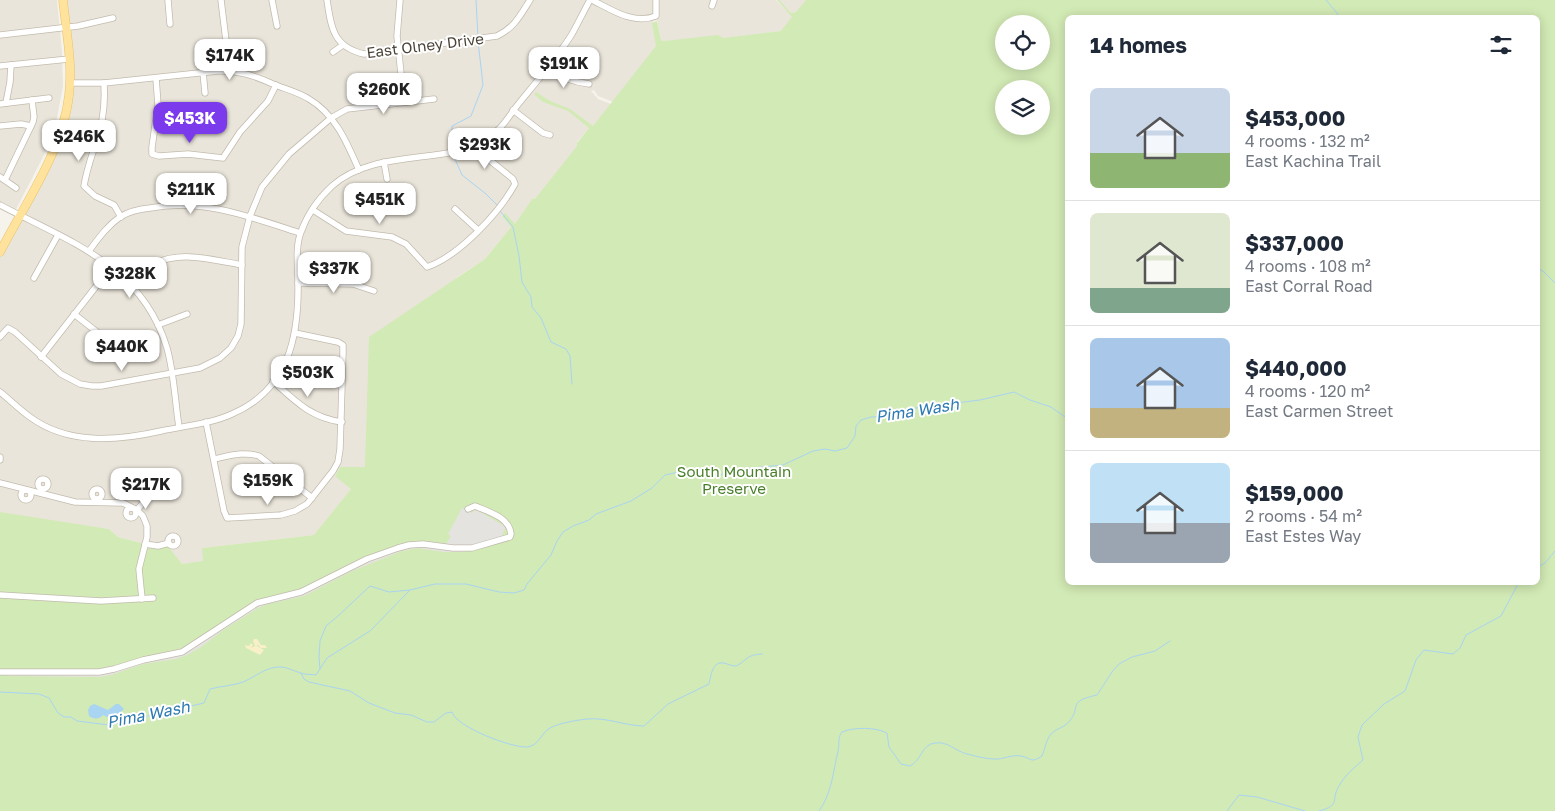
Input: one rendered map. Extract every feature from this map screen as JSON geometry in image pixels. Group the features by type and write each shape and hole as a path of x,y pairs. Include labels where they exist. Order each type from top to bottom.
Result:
{"main road":[{"path":"0,252 57,144 65,117 70,83 70,59 63,0"}],"street":[{"path":"168,0 170,24"},
{"path":"221,0 227,70"},
{"path":"272,0 277,26"},
{"path":"327,0 331,26 335,36 343,45 333,52"},
{"path":"400,0 398,36 404,102"},
{"name":"East Olney Drive","path":"343,45 364,54 497,36 508,31 530,0"},
{"path":"0,392 30,417 57,432 98,439 144,435 206,422 243,409 256,400 285,364 295,333 298,283 297,260 300,233 320,198 334,184 358,170 384,162 454,152 477,144 499,129 548,68 571,35 591,0 629,18 640,19 656,16 656,0"},
{"path":"0,35 88,24 113,18"},
{"path":"0,66 70,59"},
{"path":"11,66 10,82 3,103 49,98"},
{"path":"548,68 569,80 590,84"},
{"path":"70,83 104,83 227,70 252,74 308,98 330,118 345,138 358,170"},
{"path":"203,72 205,93"},
{"path":"156,78 158,105 152,154 159,156 188,154 224,158 240,132 268,102 276,85"},
{"path":"104,83 105,103 100,128 85,174 84,186 95,196 114,205 121,217"},
{"path":"0,337 8,328 15,332 61,374 80,384 92,386 102,386 200,368 220,358 231,348 238,336 241,324 242,247 250,216 262,187 289,154 330,118 346,109 434,99"},
{"path":"16,188 3,179 31,126 34,117 32,100"},
{"path":"513,110 543,133 550,135"},
{"path":"0,126 21,124 31,126"},
{"path":"313,210 346,231 392,237 406,244 427,267 434,265 464,245 500,206 514,184 513,179 492,162 477,144"},
{"path":"384,162 387,179"},
{"path":"89,251 102,233 121,217 143,209 168,204 215,207 250,216 300,233"},
{"path":"0,205 89,251 112,266 130,283 147,304 158,325 167,350 179,427"},
{"path":"455,209 478,230"},
{"path":"34,278 58,235"},
{"path":"130,283 145,269 166,259 189,256 242,265"},
{"path":"41,356 112,266"},
{"path":"298,283 353,284 374,291"},
{"path":"74,314 97,332"},
{"path":"158,325 186,314"},
{"path":"206,422 227,518 289,513 308,504 338,462 342,422 343,345 295,333"},
{"path":"273,381 294,400 315,415 342,422"},
{"path":"214,459 242,454 259,456 312,498"},
{"path":"0,483 74,502 123,503 136,509 143,516 147,526 139,569 142,598"},
{"path":"136,509 151,493"},
{"path":"0,672 100,672 114,670 143,660 176,654 192,647 251,606 266,600 301,592 355,565 392,550 417,544 472,548 510,537 508,524 503,519 476,506 468,509"},
{"path":"144,544 158,546 169,543"},
{"path":"0,596 101,601 153,598"}],"shaded area":[{"path":"0,0 57,0 62,52 63,86 55,128 43,157 13,215 0,208"},
{"path":"63,0 776,0 793,17 782,31 724,38 664,41 661,40 657,20 653,21 657,46 613,102 598,96 594,90 591,91 598,99 611,104 593,127 589,128 577,142 578,147 536,200 534,198 516,225 504,214 502,216 511,227 485,259 456,278 457,280 370,337 366,467 340,467 335,475 352,488 315,535 203,548 204,562 182,564 166,545 145,544 118,537 109,529 11,516 0,512 0,252 51,157 69,96"},
{"path":"778,0 807,0 798,12 791,13"},
{"path":"462,508 472,513 475,509 506,527 498,543 462,552 444,552 417,548 402,551 352,571 304,596 258,608 223,630 201,647 176,659 143,664 100,677 7,676 4,672 83,673 176,654 251,606 291,595 350,567 409,545 444,547 451,536 448,534"}],"green space":[{"name":"South Mountain Preserve","path":"777,0 791,13 796,12 806,0 1555,0 1555,811 0,811 0,512 109,529 118,537 145,544 167,545 182,564 203,561 202,548 314,535 351,489 335,476 340,467 365,467 369,337 485,259 511,227 502,216 505,213 515,224 533,198 535,199 589,128 568,111 543,102 534,94 536,92 550,101 570,109 593,126 656,46 652,23 657,21 661,40 664,41 718,35 723,38 781,31 792,17"}],"sand":[{"path":"254,639 257,639 261,645 265,645 267,648 261,648 257,644 257,646 264,650 260,655 246,648 245,645 249,646 251,643 253,645 251,648 255,646"}],"water":[{"path":"94,704 108,710 119,704 124,709 115,717 103,715 100,718 94,718 89,716 88,710"}],"waterway":[{"path":"476,0 478,37"},
{"path":"1326,0 1338,15"},
{"path":"452,147 452,126 471,116 483,85 478,41"},
{"path":"455,159 462,175 497,205"},
{"path":"500,211 513,227 522,282 531,297 532,307 541,318 551,342 566,349 570,356 572,384"},
{"name":"Pima Wash","path":"1540,269 1555,283"},
{"name":"Pima Wash","path":"320,669 320,641 326,626 370,586 389,592 410,590 435,584 466,584 499,592 514,593 524,590 551,555 563,532 589,520 596,514 631,501 652,488 665,475 679,472 717,476 742,469 783,465 813,451 825,449 835,451 847,448 855,436 856,426 861,420 871,417 892,416 916,408 980,400 1014,392 1051,407 1065,417"},
{"path":"1540,566 1555,551"},
{"path":"1319,811 1331,807 1341,782 1363,760 1358,737 1362,725 1384,704 1405,691 1416,660 1424,650 1453,654 1460,648 1466,635 1501,616 1517,585"},
{"name":"Pima Wash","path":"0,692 39,694 49,698 58,713 64,717 71,717 77,721 109,725 204,703 210,689 243,682 274,667 316,675 327,658 370,631 410,590"},
{"path":"819,811 827,797 842,732 865,728 887,733 889,747 901,764 910,766 914,764 927,746 935,743 944,743 963,753 984,758 997,759 1018,756 1035,760 1042,756 1051,734 1068,723 1078,703 1081,700 1097,695 1119,664 1132,657 1155,651 1170,641"},
{"path":"301,673 304,679 309,682 350,691 369,703 395,713 411,715 427,722 434,722 446,713 452,712 463,724 485,736 527,747 537,742 550,728 574,721 587,719 609,720 644,726 668,704 709,684 717,664 724,663 736,666 749,657 762,654"},
{"path":"1227,811 1239,795 1257,797 1305,811"}]}
